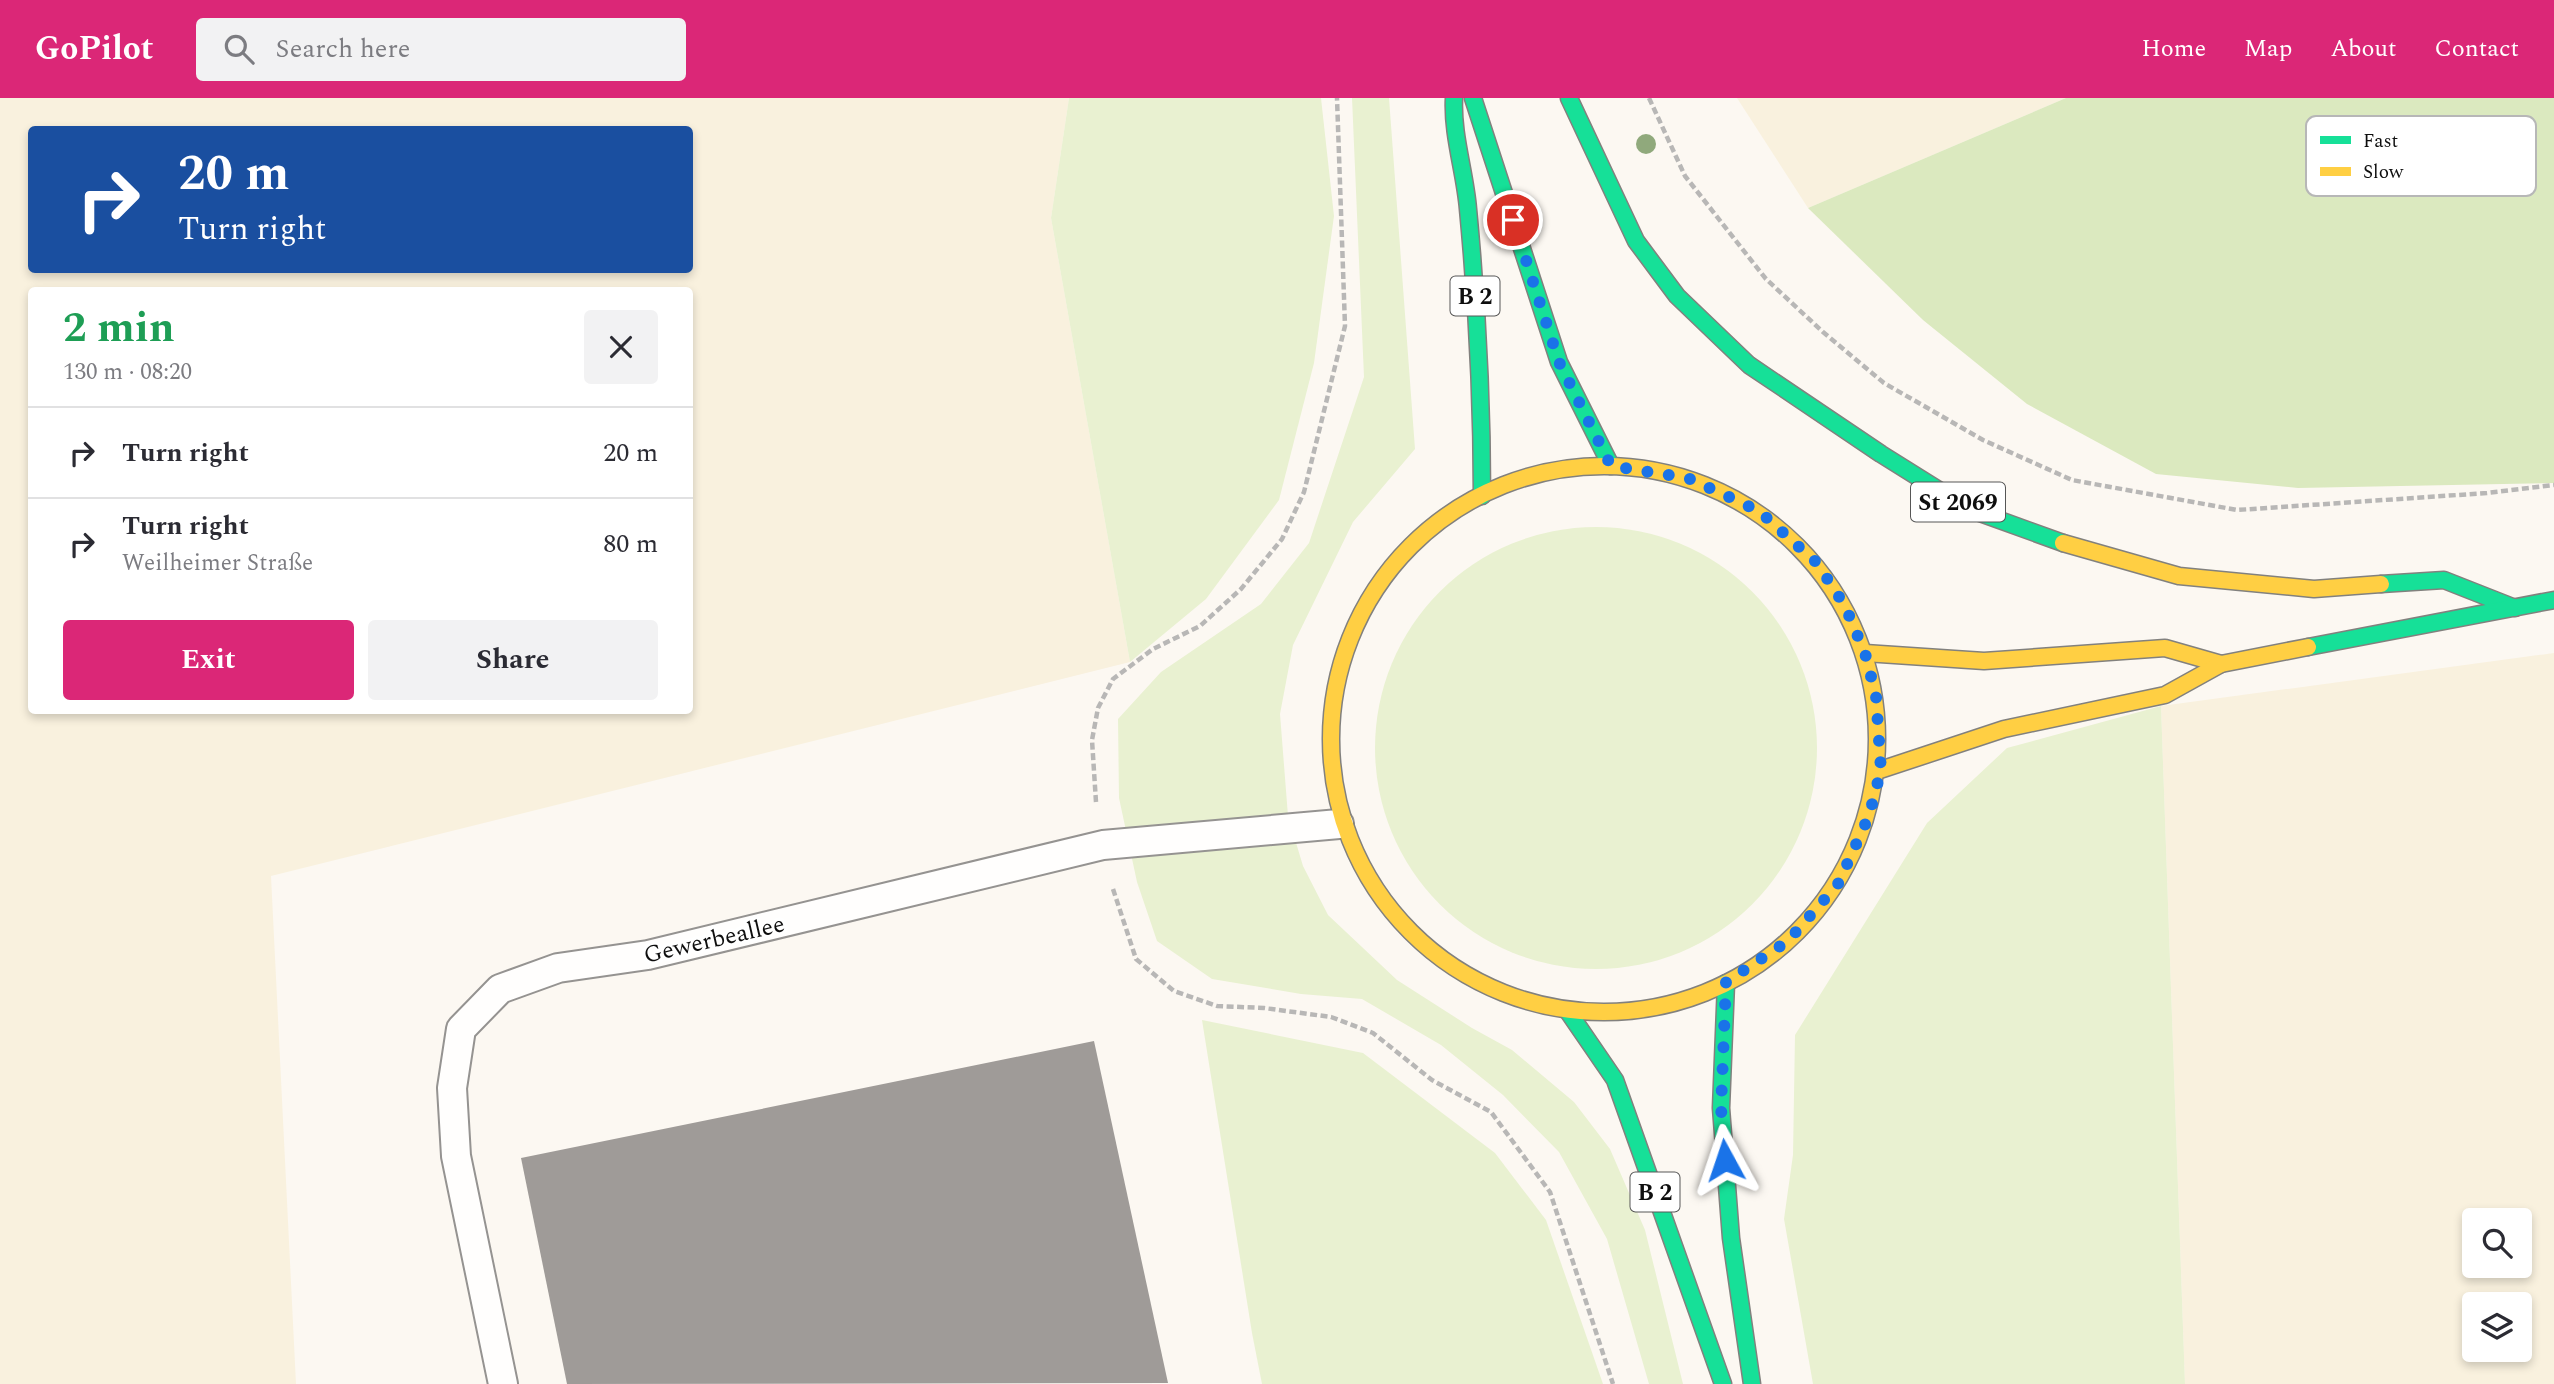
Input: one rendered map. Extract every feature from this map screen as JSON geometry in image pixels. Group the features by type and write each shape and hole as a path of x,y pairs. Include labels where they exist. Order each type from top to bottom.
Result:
{"main road":[{"name":"B 2","path":"1454,98 1453,114 1468,206 1482,395 1482,496"},
{"name":"B 2","path":"1473,98 1559,362 1611,466"},
{"name":"St 2069","path":"1569,98 1636,241 1677,296 1749,365 1881,454 1969,509 2075,547 2179,576 2314,589 2444,580 2515,608"},
{"path":"1611,466 1688,478 1759,511 1817,563 1845,606 1865,653 1876,696 1881,770 1869,816 1838,884 1788,941 1726,982 1679,1000 1630,1008 1567,1010 1493,991 1426,951 1373,894 1339,824 1326,747 1336,670 1367,599 1417,539 1482,496 1551,473 1611,466"},
{"path":"1881,770 2004,729 2165,695 2221,664 2554,600"},
{"path":"1865,653 1984,661 2165,648 2221,664"},
{"path":"1726,982 1721,1108 1731,1238 1752,1384"},
{"name":"B 2","path":"1567,1010 1615,1080 1723,1384"}],"lane":[{"name":"Gewerbeallee","path":"503,1384 456,1156 452,1088 461,1029 500,989 558,968 648,955 1103,845 1339,824"}],"path":[{"path":"1649,98 1685,176 1766,279 1823,332 1884,383 1983,440 2073,480 2237,510 2487,493 2554,485"}],"shaded area":[{"path":"0,98 1069,98 1051,218 1130,662 271,876 296,1384 0,1384"},
{"path":"1737,98 2066,98 1808,208"},
{"path":"2554,653 2554,1384 2185,1384 2161,706"}],"green space":[{"path":"1069,98 1321,98 1334,216 1314,363 1279,500 1206,599 1130,662 1051,218"},
{"path":"1352,98 1389,98 1415,449 1353,522 1293,645 1280,714 1288,816 1303,866 1328,915 1397,980 1512,1050 1574,1102 1610,1149 1645,1230 1683,1384 1649,1384 1607,1239 1559,1152 1503,1095 1441,1045 1362,999 1301,994 1212,979 1157,941 1137,882 1119,798 1118,719 1161,672 1261,604 1309,543 1364,377"},
{"path":"2066,98 2554,98 2554,483 2298,488 2156,474 2027,404 1923,320 1808,208"},
{"path":"1596,527 1639,532 1680,544 1719,565 1752,592 1779,625 1800,664 1812,705 1817,748 1812,791 1800,832 1779,871 1752,904 1719,931 1680,952 1639,964 1596,969 1553,964 1512,952 1473,931 1440,904 1413,871 1392,832 1380,791 1375,748 1380,705 1392,664 1413,625 1440,592 1473,565 1512,544 1553,532"},
{"path":"2161,706 2185,1384 1813,1384 1784,1219 1793,1155 1795,1035 1927,823 2007,748"},
{"path":"1202,1020 1363,1053 1495,1153 1546,1220 1603,1384 1262,1384"}],"building":[{"path":"1094,1041 1168,1383 567,1384 521,1158"}],"traffic: fast":[{"path":"1454,98 1474,280 1482,496"},
{"path":"1473,98 1559,362 1611,466"},
{"path":"1569,98 1636,241 1677,296 1749,365 1881,454 1969,509 2063,543"},
{"path":"2381,584 2444,580 2515,608"},
{"path":"2308,647 2554,600"},
{"path":"1726,983 1721,1108 1731,1238 1752,1384"},
{"path":"1567,1010 1615,1080 1723,1384"}],"traffic: slow":[{"path":"1604,466 1657,471 1709,486 1756,512 1797,546 1831,587 1857,634 1872,686 1877,739 1872,792 1857,844 1831,891 1797,932 1756,966 1709,992 1657,1007 1604,1012 1551,1007 1499,992 1452,966 1411,932 1377,891 1351,844 1336,792 1331,739 1336,686 1351,634 1377,587 1411,546 1452,512 1499,486 1551,471 1604,466"},
{"path":"2063,543 2179,576 2314,589 2381,584"},
{"path":"1880,770 2004,729 2165,695 2221,664 2308,647"},
{"path":"1865,653 1984,661 2165,648 2221,664"}],"route":[{"path":"1513,220 1559,362 1611,466 1688,478 1759,511 1817,563 1845,606 1865,653 1876,696 1881,770 1869,816 1838,884 1788,941 1726,982 1721,1108 1725,1160"}]}
